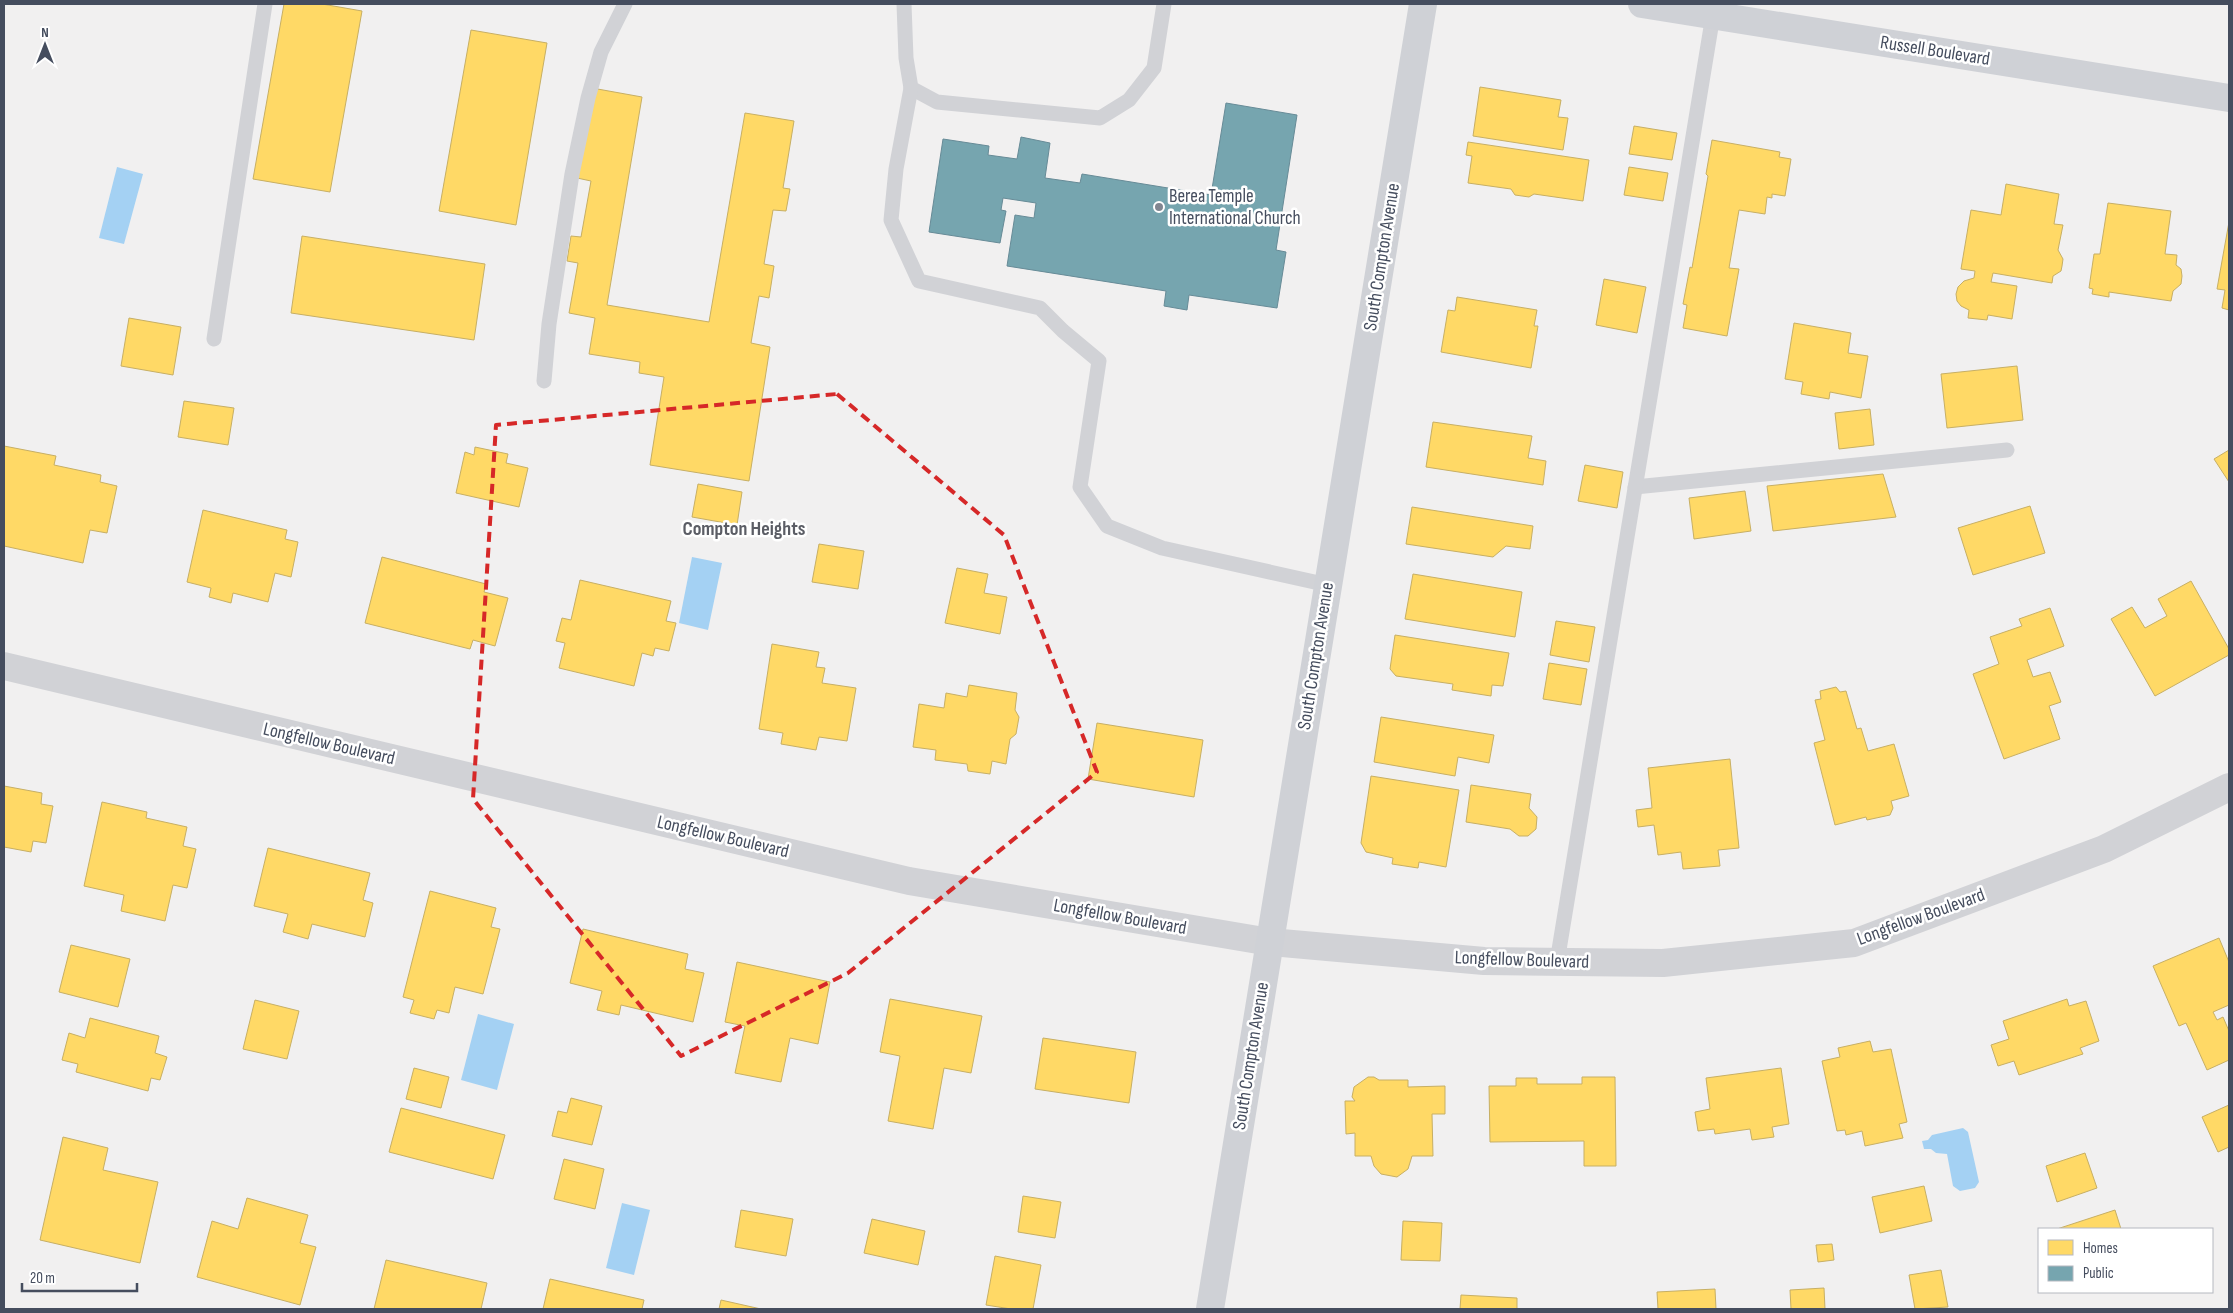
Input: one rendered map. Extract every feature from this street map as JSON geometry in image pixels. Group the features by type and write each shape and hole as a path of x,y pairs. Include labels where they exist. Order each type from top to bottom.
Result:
{"main road":[{"name":"South Compton Avenue","path":"1210,1309 1423,4"},
{"name":"Russell Boulevard","path":"1642,4 2229,98"}],"street":[{"name":"Longfellow Boulevard","path":"4,666 909,882 1270,942 1484,961 1662,963 1854,943 2104,849 2229,787"}],"lane":[{"path":"214,339 265,4"},
{"path":"544,381 549,324 571,184 588,98 601,52 625,4"},
{"path":"904,4 906,58 911,88 896,169 891,220 919,281 1040,308 1063,331 1099,361 1080,488 1107,526 1162,548 1328,585"},
{"path":"911,88 937,102 1100,118 1129,100 1154,68 1164,4"},
{"path":"1556,962 1713,15"},
{"path":"1634,488 2007,450"}],"highlighted area":[{"path":"837,394 1004,535 1097,772 848,973 681,1056 473,799 496,425"}],"water":[{"path":"117,167 143,174 124,244 99,238"},
{"path":"692,557 722,563 708,630 679,623"},
{"path":"478,1014 514,1024 497,1090 461,1080"},
{"path":"1963,1128 1968,1132 1979,1182 1975,1188 1960,1191 1953,1186 1947,1154 1924,1149 1922,1141 1928,1140 1932,1135"},
{"path":"622,1203 650,1210 634,1275 606,1268"}],"building: Homes":[{"path":"284,4 322,4 362,11 330,192 253,179"},
{"path":"471,30 547,43 516,225 439,211"},
{"path":"1480,87 1561,100 1558,117 1568,118 1563,150 1473,136"},
{"path":"592,88 642,97 607,305 709,322 745,113 794,121 783,188 790,189 786,211 773,210 764,264 774,266 769,298 759,296 751,343 770,347 749,481 650,465 664,377 639,373 640,362 589,354 595,318 569,313 578,263 567,261 571,236 581,237 591,181 577,178"},
{"path":"1634,126 1677,133 1672,160 1629,154"},
{"path":"1712,140 1780,152 1779,157 1791,159 1785,196 1772,194 1772,198 1767,197 1765,214 1739,210 1729,268 1739,269 1727,336 1683,328 1687,305 1683,304 1690,267 1692,268 1708,176 1706,174"},
{"path":"1468,142 1589,160 1583,201 1534,194 1529,197 1515,195 1511,189 1468,183 1472,156 1466,155"},
{"path":"1629,167 1668,173 1663,201 1624,195"},
{"path":"2006,184 2059,194 2054,224 2063,225 2058,250 2063,259 2061,271 2053,276 2052,283 1993,273 1991,282 2017,286 2012,319 1988,315 1987,320 1968,318 1969,310 1961,306 1957,301 1956,294 1958,287 1964,281 1974,278 1975,271 1961,269 1971,210 2001,215"},
{"path":"2108,203 2171,211 2165,254 2177,255 2176,265 2181,269 2182,276 2181,284 2173,291 2171,301 2109,292 2109,297 2092,294 2093,289 2089,288 2094,254 2100,254"},
{"path":"2229,222 2229,310 2222,308 2225,290 2217,289"},
{"path":"302,236 485,264 474,340 291,313"},
{"path":"1604,279 1646,287 1637,333 1596,325"},
{"path":"1457,297 1537,310 1534,326 1538,326 1531,368 1441,352 1448,310 1455,311"},
{"path":"129,318 181,327 173,375 121,366"},
{"path":"1794,323 1851,333 1848,353 1868,356 1861,398 1830,392 1829,399 1801,394 1803,382 1785,379"},
{"path":"2017,366 2023,420 1947,428 1941,374"},
{"path":"184,401 234,408 228,445 178,437"},
{"path":"1870,409 1874,445 1839,449 1835,413"},
{"path":"1433,422 1532,436 1528,458 1546,461 1543,485 1426,467"},
{"path":"4,446 56,456 54,465 101,475 100,482 117,486 107,533 90,530 83,563 4,546"},
{"path":"475,447 508,454 506,463 528,468 519,507 456,493 465,452 474,455"},
{"path":"2229,450 2229,482 2214,459"},
{"path":"1585,465 1623,472 1617,508 1578,501"},
{"path":"1883,474 1896,517 1773,531 1767,486"},
{"path":"698,484 742,492 737,525 692,517"},
{"path":"1745,491 1751,531 1694,539 1689,498"},
{"path":"2030,506 2045,553 1973,575 1958,528"},
{"path":"1412,507 1533,526 1530,549 1506,546 1493,557 1406,544"},
{"path":"203,510 287,530 285,539 298,542 291,577 275,573 268,602 233,593 231,603 209,597 211,588 187,582"},
{"path":"819,544 864,551 858,589 812,582"},
{"path":"382,557 486,584 484,592 508,598 495,646 473,640 470,649 365,623"},
{"path":"957,568 988,574 984,593 1007,597 1000,634 945,623"},
{"path":"1413,574 1522,592 1515,637 1405,619"},
{"path":"580,580 671,601 666,621 676,623 669,651 655,648 653,656 642,653 634,686 559,668 565,643 556,641 562,618 571,620"},
{"path":"2191,581 2229,649 2229,655 2155,696 2111,619 2132,607 2145,628 2167,616 2158,599"},
{"path":"2050,608 2064,646 2027,660 2033,677 2050,672 2061,702 2049,706 2060,739 2004,759 1973,674 1999,664 1990,637 2022,626 2019,619"},
{"path":"1556,621 1595,627 1589,662 1550,655"},
{"path":"1395,635 1509,653 1503,686 1492,685 1491,696 1452,690 1453,684 1396,676 1390,669"},
{"path":"772,644 819,652 816,667 825,668 822,683 856,688 847,741 819,737 816,750 781,744 783,733 759,729"},
{"path":"1549,663 1587,669 1581,705 1543,699"},
{"path":"969,685 1017,693 1015,710 1019,717 1016,734 1010,739 1006,764 992,761 990,774 968,771 967,764 935,760 936,750 913,747 919,704 944,708 946,693 967,697"},
{"path":"1836,687 1840,692 1846,691 1857,729 1861,728 1868,751 1894,744 1909,796 1891,801 1893,808 1890,815 1867,820 1866,817 1835,825 1814,743 1825,740 1815,700 1821,699 1820,691"},
{"path":"1381,717 1494,735 1489,763 1458,757 1455,776 1374,762"},
{"path":"1097,723 1203,740 1194,797 1088,779"},
{"path":"1730,759 1739,848 1718,850 1720,866 1683,869 1681,852 1658,855 1654,825 1638,827 1636,810 1652,808 1648,768"},
{"path":"1371,776 1459,790 1446,867 1419,862 1418,868 1392,864 1393,858 1366,852 1361,843"},
{"path":"1471,785 1531,794 1529,808 1537,817 1536,829 1528,836 1519,836 1510,829 1466,822"},
{"path":"4,786 42,793 41,804 53,806 46,843 33,841 31,852 4,847"},
{"path":"102,802 147,812 146,818 187,827 183,846 196,849 187,888 173,885 165,921 121,911 124,895 84,886"},
{"path":"268,848 370,873 363,900 373,903 365,937 312,924 308,939 283,932 288,914 254,906"},
{"path":"430,891 496,908 491,927 500,929 483,994 455,987 449,1013 437,1010 434,1019 410,1013 414,1000 403,997"},
{"path":"583,929 688,954 685,969 704,973 693,1022 621,1005 619,1015 597,1010 602,991 570,983"},
{"path":"2219,938 2229,962 2229,1005 2213,1012 2217,1020 2223,1017 2229,1031 2229,1060 2207,1070 2186,1023 2179,1026 2153,966"},
{"path":"71,945 130,959 118,1007 59,992"},
{"path":"737,962 830,982 818,1044 790,1038 781,1082 735,1073 745,1026 725,1022"},
{"path":"890,999 982,1016 971,1073 944,1068 933,1129 888,1121 900,1056 880,1052"},
{"path":"2067,999 2069,1006 2086,1001 2099,1041 2080,1048 2083,1054 2019,1075 2014,1061 1998,1066 1991,1045 2009,1039 2003,1021"},
{"path":"255,1000 299,1011 287,1059 243,1049"},
{"path":"90,1018 159,1036 155,1053 167,1057 160,1080 151,1078 148,1091 76,1072 78,1064 62,1060 69,1033 85,1038"},
{"path":"1043,1038 1136,1052 1129,1103 1035,1089"},
{"path":"1870,1041 1873,1052 1891,1049 1907,1122 1899,1124 1903,1138 1865,1146 1862,1131 1846,1135 1845,1130 1837,1131 1822,1061 1840,1057 1838,1048"},
{"path":"414,1068 449,1077 441,1108 406,1099"},
{"path":"1781,1068 1789,1124 1772,1127 1774,1137 1752,1140 1750,1129 1715,1134 1714,1129 1698,1131 1695,1112 1710,1109 1706,1078"},
{"path":"1368,1077 1374,1077 1379,1080 1408,1080 1408,1087 1445,1086 1445,1114 1432,1114 1433,1156 1412,1156 1408,1169 1397,1177 1381,1174 1374,1166 1371,1156 1355,1156 1355,1133 1346,1134 1345,1101 1355,1101 1352,1097 1354,1087"},
{"path":"1582,1077 1615,1077 1616,1166 1584,1166 1584,1141 1490,1142 1489,1086 1516,1086 1516,1078 1537,1078 1537,1084 1582,1084"},
{"path":"571,1098 602,1106 592,1145 552,1136 558,1111 567,1113"},
{"path":"2229,1105 2229,1147 2218,1152 2202,1117"},
{"path":"401,1108 505,1135 493,1179 389,1152"},
{"path":"63,1137 108,1148 103,1170 158,1182 140,1263 40,1240"},
{"path":"2085,1153 2097,1188 2057,1202 2046,1166"},
{"path":"564,1159 604,1169 595,1209 554,1199"},
{"path":"1924,1186 1932,1221 1880,1233 1872,1197"},
{"path":"1023,1196 1061,1202 1055,1238 1018,1232"},
{"path":"247,1198 308,1215 300,1243 316,1247 300,1305 197,1277 212,1221 238,1229"},
{"path":"741,1210 793,1219 786,1256 735,1247"},
{"path":"2115,1210 2121,1228 2060,1228"},
{"path":"872,1219 925,1231 918,1265 864,1253"},
{"path":"1403,1221 1442,1223 1440,1261 1401,1260"},
{"path":"1832,1244 1834,1260 1818,1262 1816,1245"},
{"path":"995,1256 1041,1265 1033,1309 1011,1309 986,1305"},
{"path":"386,1260 487,1283 481,1309 374,1309"},
{"path":"1941,1270 1948,1307 1915,1309 1909,1275"},
{"path":"550,1279 644,1300 642,1309 543,1309"},
{"path":"1824,1288 1825,1309 1791,1309 1790,1290"},
{"path":"1715,1289 1716,1309 1658,1309 1657,1292"},
{"path":"1461,1295 1517,1298 1517,1309 1460,1309"},
{"path":"721,1300 761,1309 719,1309"}],"building: Public":[{"name":"Berea Temple International Church","path":"1226,103 1297,115 1276,250 1286,252 1277,308 1189,295 1187,310 1164,306 1166,291 1007,266 1015,215 1034,218 1036,203 1003,198 1001,210 1006,211 1000,243 929,232 943,139 989,146 988,155 1017,159 1021,137 1050,143 1045,178 1080,183 1082,174 1211,195"}],"place":[{"name":"Berea Temple International Church","path":"1159,207"}],"district":[{"name":"Compton Heights","path":"744,529"}]}
